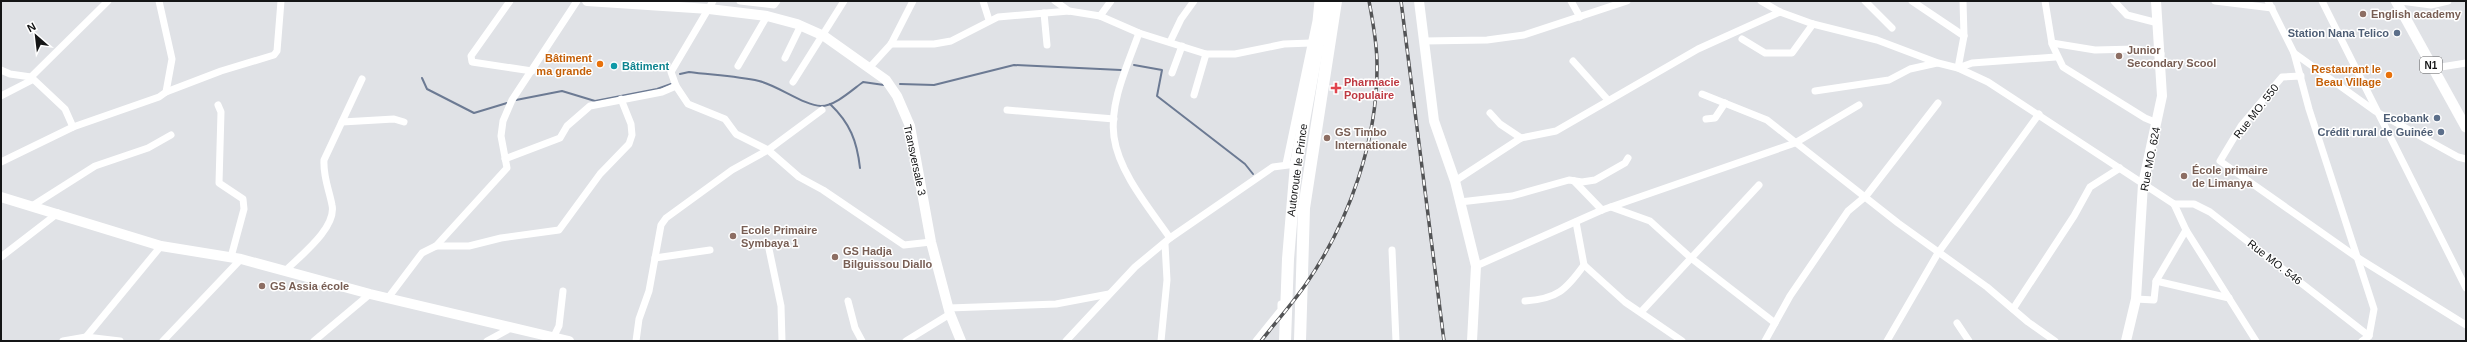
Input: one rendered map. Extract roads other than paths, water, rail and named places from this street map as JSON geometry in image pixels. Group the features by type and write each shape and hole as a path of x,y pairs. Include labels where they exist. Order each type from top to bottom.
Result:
{"highway":[{"name":"N1","path":"2396,1 2466,128"},
{"name":"N1","path":"2405,1 2466,111"}],"main road":[{"name":"Autoroute le Prince","path":"1285,341 1291,164 1326,1"},
{"name":"Autoroute le Prince","path":"1300,341 1304,208 1336,1"}],"street":[{"path":"1,96 31,79 108,1"},
{"path":"158,1 172,59 166,92"},
{"path":"1,162 73,127 159,97 166,92 221,71 274,55 277,51 281,1"},
{"path":"510,1 471,56 472,62 532,71"},
{"path":"388,298 422,254 436,246 462,220 507,168 501,136 503,121 512,100 577,1"},
{"name":"Transversale 3","path":"587,1 711,3 767,16 801,26 824,36 870,67 886,80 897,96 910,126 931,242 950,311 961,341"},
{"path":"740,1 774,5 776,1"},
{"path":"793,82 824,36 844,1"},
{"path":"870,67 891,44 914,1"},
{"path":"983,1 990,20"},
{"path":"1055,1 1069,11"},
{"path":"1100,16 1111,1"},
{"path":"1170,42 1181,19 1194,1"},
{"path":"1066,341 1135,267 1167,241 1273,167 1291,164 1318,1"},
{"path":"1419,1 1434,121 1454,181 1476,266 1472,341"},
{"path":"1571,1 1580,17"},
{"path":"1424,41 1487,40 1524,35 1627,1"},
{"path":"1761,1 1780,12 1813,24 1877,40 1938,63 1958,68 1988,82 2040,114 2174,204 2186,230 2256,341"},
{"path":"1865,1 1892,28"},
{"path":"1912,1 1938,17 1964,36"},
{"path":"1958,68 1964,36 1963,1"},
{"path":"2045,1 2052,43 2056,57 2067,70 2145,118 2157,123"},
{"path":"2114,1 2127,16 2158,23"},
{"name":"Rue MO. 624","path":"2126,341 2136,299 2143,184 2162,96 2161,54 2156,1"},
{"path":"2215,1 2272,8"},
{"path":"2268,1 2294,53 2355,256 2374,309 2367,339"},
{"path":"2322,1 2375,111 2466,288"},
{"path":"2401,1 2431,5 2448,1"},
{"path":"711,3 671,72 676,86 688,104 725,119 741,138 768,150 799,177 823,190 904,245 931,242"},
{"path":"891,44 934,44 951,41 990,20 1069,11 1100,16 1139,33 1206,54 1235,54 1284,44 1311,43"},
{"path":"1454,181 1522,138 1556,131 1698,49 1780,12"},
{"path":"1044,13 1047,46"},
{"path":"738,66 767,16"},
{"path":"1742,39 1757,52 1765,54 1792,53 1813,24"},
{"path":"785,58 801,26"},
{"path":"1139,33 1129,59 1114,118 1114,138 1122,159 1167,241 1167,280 1161,341"},
{"path":"2052,43 2095,50 2136,49 2161,54"},
{"path":"1172,73 1182,46"},
{"path":"2294,53 2319,73 2375,111 2458,157 2466,159"},
{"path":"1194,95 1206,54"},
{"path":"1958,68 1972,63 2056,57"},
{"path":"1572,61 1608,100"},
{"path":"1815,91 1866,82 1889,80 1910,69 1938,63"},
{"path":"2441,68 2466,63"},
{"name":"Rue MO. 550","path":"2319,73 2306,69 2282,77 2241,126 2220,161 2355,256"},
{"path":"1,70 10,74 31,79 65,109 73,127"},
{"path":"285,271 325,231 332,219 333,207 323,173 324,160 362,79"},
{"path":"505,159 560,138 572,122 590,106 662,92 676,86"},
{"path":"1702,94 1767,120 1938,252 1987,287 2055,341"},
{"path":"436,246 470,246 500,238 559,230 599,176 619,154 626,150 631,140 632,127 622,99"},
{"path":"1706,119 1715,118 1725,103"},
{"path":"1765,341 1790,296 1848,211 1866,196 1938,103"},
{"path":"1476,266 1602,210 1795,143 1859,105"},
{"path":"163,341 236,258 243,199 219,183 221,112 218,106"},
{"path":"636,341 638,319 649,291 661,225 666,218 732,170 768,150 822,110"},
{"path":"1007,110 1114,118"},
{"path":"1490,113 1500,126 1508,128 1522,138"},
{"path":"1887,341 1938,252 2040,114"},
{"path":"342,122 394,119 404,122"},
{"path":"32,206 95,166 148,148 171,135"},
{"path":"1460,202 1495,200 1574,180 1595,180 1625,163 1628,158"},
{"path":"2013,309 2074,216 2090,187 2120,168"},
{"path":"1574,180 1602,210"},
{"path":"1641,312 1691,258 1722,229 1759,185"},
{"path":"1,197 161,246 236,258 370,294 511,328 554,336 570,341"},
{"name":"Rue MO. 546","path":"2174,204 2194,204 2210,212 2367,339"},
{"path":"1612,207 1650,221 1691,258 1775,323"},
{"path":"1,257 58,214"},
{"path":"1576,222 1584,265 1624,302 1682,341"},
{"path":"2136,299 2154,300 2156,281 2186,230"},
{"path":"86,337 161,246"},
{"path":"770,249 784,328 782,341"},
{"path":"655,258 710,250"},
{"path":"1392,250 1396,341"},
{"path":"2355,256 2466,325"},
{"path":"1256,341 1281,310 1283,263 1288,259"},
{"path":"1525,302 1546,301 1557,296 1566,289 1584,265"},
{"path":"2156,281 2229,298"},
{"path":"554,336 559,326 563,291"},
{"path":"314,341 370,294"},
{"path":"906,341 950,311 1056,304 1109,294"},
{"path":"848,301 855,328 862,341"},
{"path":"1957,323 1969,341"},
{"path":"487,341 511,328"},
{"path":"62,341 86,337 120,341"}],"waterway":[{"path":"900,84 934,85 1014,65 1121,70"},
{"path":"1134,65 1162,70 1157,96 1245,164 1253,174"},
{"path":"680,74 689,72 759,81 807,103 821,106 838,101 863,82 884,85"},
{"path":"422,78 427,89 474,113 507,103"},
{"path":"516,100 562,91 595,101 657,89 671,84"},
{"path":"830,104 843,118 851,133 857,149 860,168"}],"railway":[{"path":"1261,341 1290,306 1321,260 1348,207 1358,179 1366,151 1376,93 1376,48 1369,1"},
{"path":"1401,1 1444,341"}],"place":[{"name":"English academy","path":"2363,14"},
{"name":"Station Nana Telico","path":"2397,33"},
{"name":"Junior Secondary Scool","path":"2119,56"},
{"name":"Bâtiment ma grande","path":"600,64"},
{"name":"Bâtiment","path":"614,66"},
{"name":"Restaurant le Beau Village","path":"2389,75"},
{"name":"Pharmacie Populaire","path":"1336,88"},
{"name":"Ecobank","path":"2437,118"},
{"name":"Crédit rural de Guinée","path":"2441,132"},
{"name":"GS Timbo Internationale","path":"1327,138"},
{"name":"École primaire de Limanya","path":"2184,176"},
{"name":"Ecole Primaire Symbaya 1","path":"733,236"},
{"name":"GS Hadja Bilguissou Diallo","path":"835,257"},
{"name":"GS Assia école","path":"262,286"}]}
